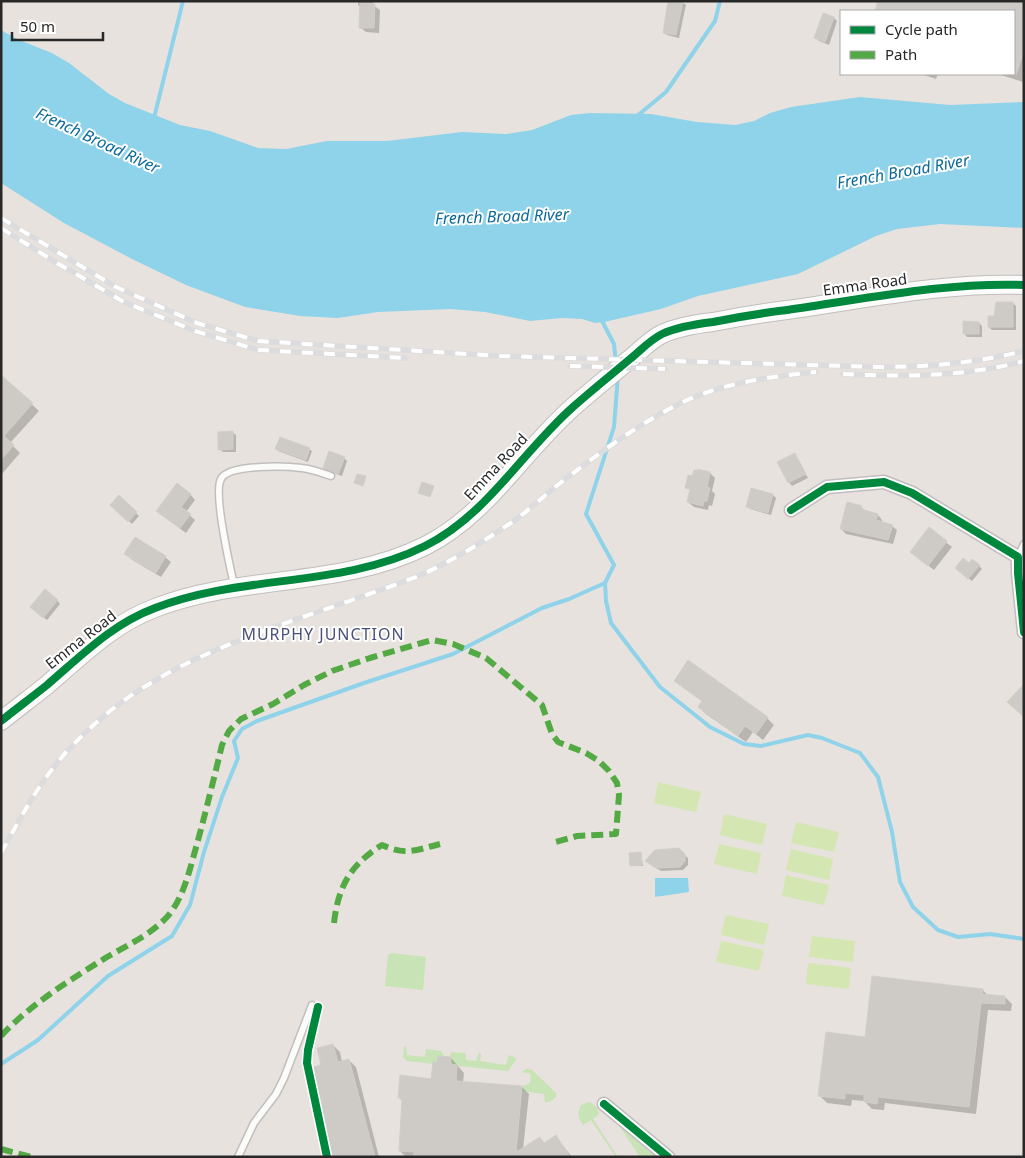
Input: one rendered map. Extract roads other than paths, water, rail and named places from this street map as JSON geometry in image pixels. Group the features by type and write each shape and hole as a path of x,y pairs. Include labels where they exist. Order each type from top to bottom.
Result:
{"street":[{"name":"Emma Road","path":"1,721 110,631 153,608 180,599 235,587 370,567 388,562 427,545 468,517 570,410 648,343 664,333 692,325 752,315 926,290 995,284 1024,285"},
{"path":"791,510 827,487 884,482 912,493 1018,557 1024,632"},
{"path":"604,1104 668,1157"}],"lane":[{"path":"235,587 227,552 218,490 221,479 226,472 238,469 294,467 332,476"},
{"path":"1018,557 1024,544"},
{"path":"238,1157 254,1123 276,1094 284,1078 312,1005"}],"water":[{"name":"French Broad River","path":"1,30 19,40 52,53 69,63 109,94 125,103 180,125 210,131 258,148 286,149 327,141 387,141 462,132 506,134 532,130 571,115 590,113 651,114 697,122 735,125 754,121 770,113 791,107 860,97 950,105 1024,102 1024,228 940,224 897,229 876,236 798,274 698,296 661,309 595,323 582,319 562,318 530,321 485,312 451,309 378,312 338,318 300,316 245,307 186,285 132,259 64,223 1,183"},
{"path":"655,878 688,878 689,892 655,897"}],"waterway":[{"path":"154,118 183,1"},
{"path":"637,116 666,92 715,21 720,1"},
{"path":"601,319 614,344 616,363"},
{"path":"618,375 614,427 586,514 614,565 605,583 606,601 611,623 660,687 710,727 744,744 761,746 808,735 822,738 860,753 878,777 892,832 900,882 913,907 938,930 958,937 990,934 1024,939"},
{"path":"1,1064 38,1040 108,976 172,936 190,905 204,852 222,797 238,758 234,741 242,729 257,721 453,654 542,608 569,599 605,583"}],"railway":[{"path":"1,218 116,287 197,323 258,341 500,356 880,367 952,364 1024,351"},
{"path":"1,228 124,302 195,331 258,350 405,358"},
{"path":"843,374 934,375 979,370 1024,361"},
{"path":"570,366 665,369"},
{"path":"1,853 33,797 61,758 96,723 122,702 148,685 204,655 233,643 371,594 442,565 479,544 515,520 559,484 619,440 683,402 732,385 765,378 816,372"}],"district":[{"name":"MURPHY JUNCTION","path":"323,634"}]}
